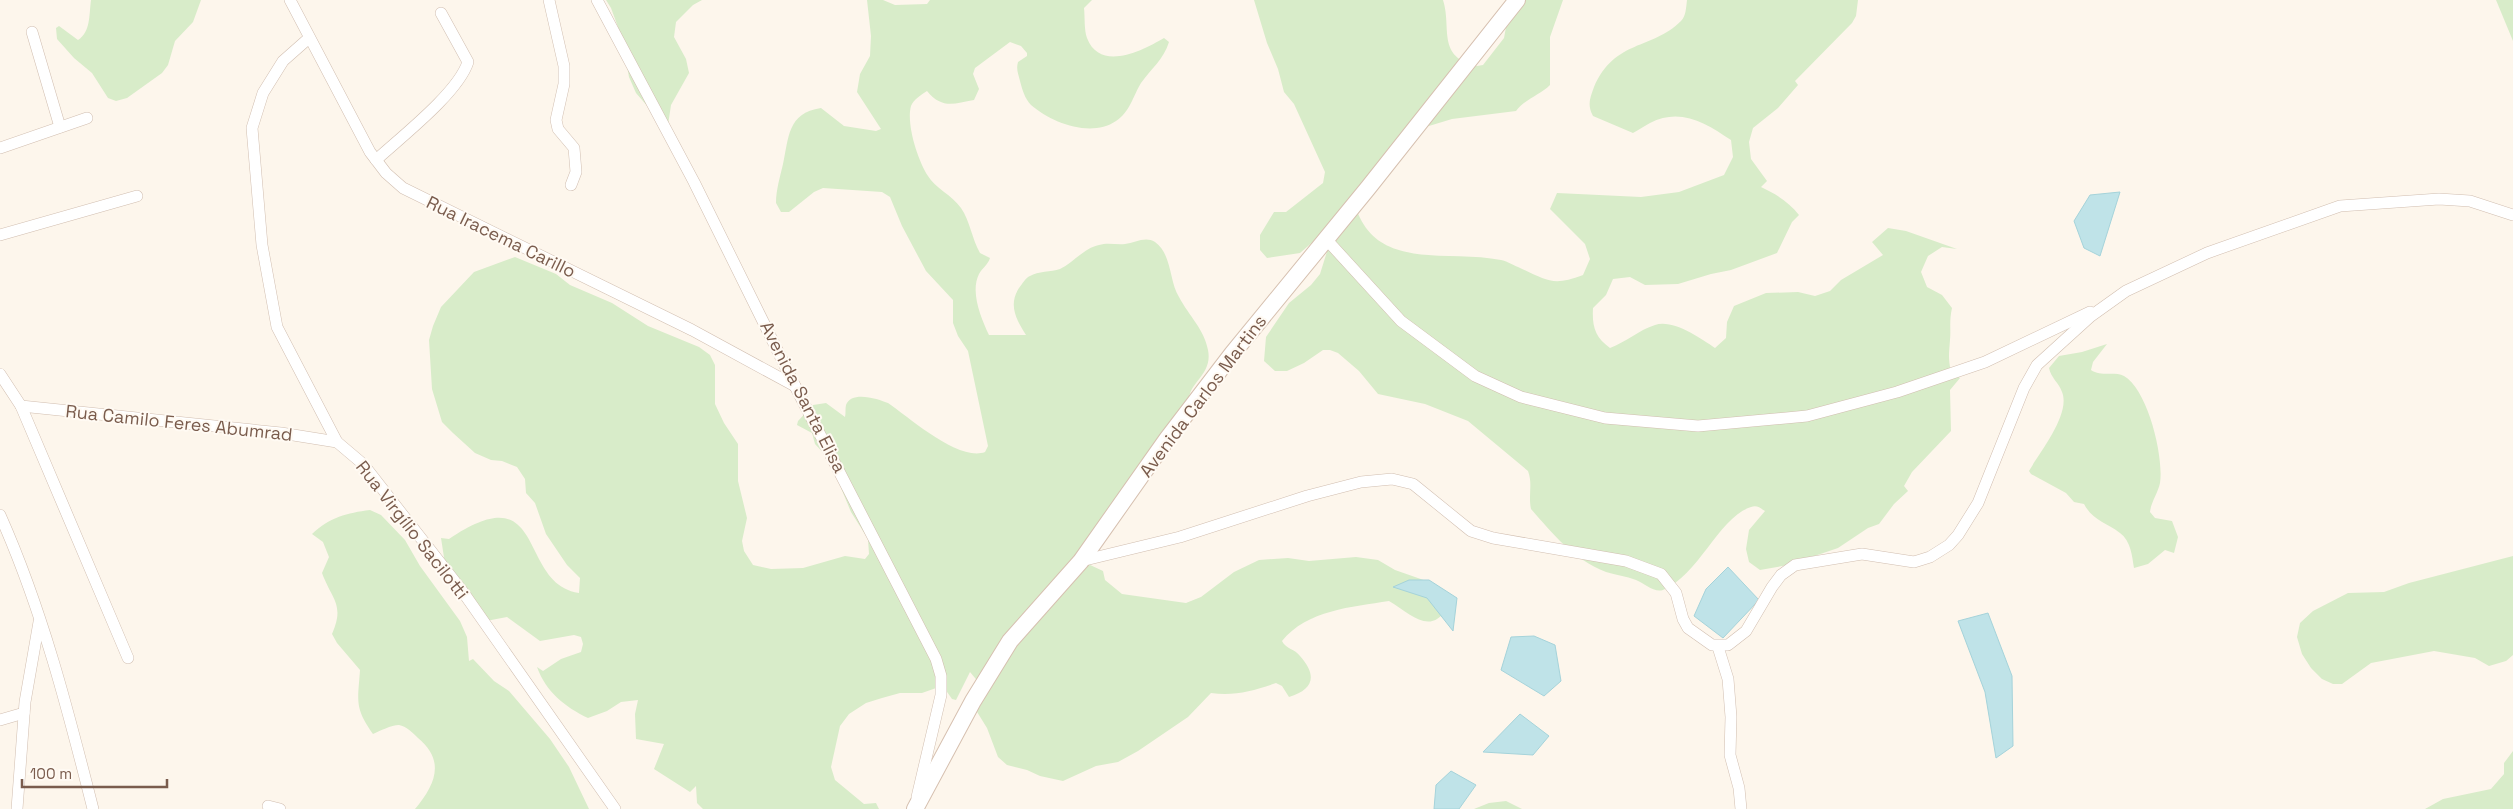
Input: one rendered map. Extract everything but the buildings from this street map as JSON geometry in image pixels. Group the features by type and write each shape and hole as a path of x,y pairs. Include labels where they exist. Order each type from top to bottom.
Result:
{"street":[{"name":"Rua Iracema Carillo","path":"290,0 376,160 403,188 692,330 795,386"},
{"path":"549,0 564,66 564,84 556,120 558,129 574,148 576,172 571,185"},
{"name":"Avenida Santa Elisa","path":"597,0 694,182 795,386 936,659 941,676 941,695 923,765 915,809"},
{"name":"Avenida Carlos Martins","path":"915,809 973,701 1010,641 1081,561 1179,423 1232,354 1517,0"},
{"path":"376,160 427,113 466,69 468,62 442,13"},
{"path":"32,32 60,127"},
{"name":"Rua Virgílio Sacilotti","path":"309,38 283,60 264,93 252,128 262,245 277,327 337,442 362,464 463,592 615,809"},
{"path":"0,148 87,118"},
{"path":"0,235 138,196"},
{"path":"1326,239 1401,321 1475,376 1522,398 1605,418 1698,426 1807,416 1897,392 1985,362 2107,303 2165,271 2206,253 2340,206 2439,199 2470,201 2513,215"},
{"path":"1081,561 1180,537 1307,496 1361,482 1392,479 1413,484 1471,531 1493,538 1626,561 1660,574 1676,593 1685,625 1704,641 1718,647 1735,642 1746,631 1781,575 1796,565 1862,554 1914,562 1930,557 1949,545 1958,535 1978,503 2027,382 2037,365 2107,303"},
{"path":"0,374 21,406 128,658"},
{"name":"Rua Camilo Feres Abumrad","path":"21,406 281,433 337,442"},
{"path":"0,515 18,555 71,721 93,809"},
{"path":"17,809 24,713 39,620"},
{"path":"1718,647 1728,679 1731,717 1730,755 1739,788 1741,809"},
{"path":"0,720 24,713"},
{"path":"268,806 280,809"}],"green space":[{"path":"91,0 201,0 193,22 175,41 168,65 162,73 127,98 116,101 108,98 92,73 74,58 57,39 56,28 59,26 78,40 82,37 89,22"},
{"path":"606,0 702,0 693,5 676,22 674,37 686,59 689,73 671,105 668,125 662,123 636,93 629,77 622,38 611,8"},
{"path":"867,0 883,0 895,5 927,4 930,0 1092,0 1084,8 1085,31 1093,48 1101,54 1122,56 1145,48 1164,38 1169,42 1161,59 1141,83 1125,113 1116,121 1106,126 1084,128 1072,126 1040,112 1031,105 1024,94 1017,69 1018,62 1027,56 1027,53 1021,46 1010,42 975,68 973,74 979,89 974,100 948,104 938,101 927,91 916,99 911,106 910,122 912,132 924,169 931,180 961,208 980,253 990,258 979,274 976,289 980,313 989,335 1026,335 1016,316 1014,304 1017,291 1029,277 1037,273 1060,269 1083,252 1094,247 1106,244 1125,244 1140,240 1151,240 1161,247 1165,253 1176,291 1206,342 1209,359 1207,366 1192,389 1189,401 1088,564 1103,571 1105,580 1122,594 1186,603 1201,597 1234,572 1259,560 1288,558 1309,561 1356,557 1378,560 1395,570 1435,584 1447,608 1441,616 1434,621 1420,620 1389,601 1345,608 1317,616 1292,631 1282,641 1306,663 1311,676 1308,686 1297,694 1289,697 1282,686 1276,683 1244,692 1228,694 1211,693 1188,717 1138,751 1118,762 1096,766 1063,781 1040,776 1027,770 1007,765 998,757 987,728 974,707 980,684 970,672 956,700 952,699 945,689 939,687 922,693 900,693 866,703 849,714 840,726 831,767 835,780 864,804 876,803 879,809 703,809 697,803 696,786 690,792 654,769 664,744 636,739 635,714 638,700 621,702 607,711 588,718 557,698 546,684 537,667 543,671 561,659 581,652 583,644 581,637 574,635 540,641 507,617 486,621 445,564 441,538 449,539 480,522 502,518 517,524 528,538 546,571 560,585 579,593 580,578 567,565 546,534 535,503 526,493 525,479 517,467 502,461 491,460 475,453 442,422 432,389 429,340 441,307 474,272 515,257 556,274 570,285 612,303 648,326 699,347 710,355 715,365 715,404 724,423 738,444 738,481 747,518 742,541 744,551 753,565 771,569 803,568 845,556 865,559 869,554 868,539 851,512 829,459 815,444 812,433 797,425 798,421 813,405 826,403 845,417 846,405 849,400 859,397 872,398 888,403 935,437 962,451 985,452 988,446 968,351 958,336 953,323 953,300 926,271 902,226 890,197 882,192 823,188 814,192 789,212 781,212 776,203 777,188 789,136 796,121 802,115 821,108 844,126 876,131 881,129 857,92 860,74 870,56 871,36"},
{"path":"1254,0 1443,0 1448,40 1451,49 1464,62 1477,66 1483,65 1504,38 1511,0 1563,0 1550,37 1550,85 1516,111 1452,119 1419,129 1354,201 1363,224 1377,239 1394,248 1414,253 1501,260 1543,278 1564,281 1583,275 1590,259 1585,244 1550,209 1557,193 1641,197 1679,192 1724,175 1733,157 1731,140 1712,128 1692,119 1682,117 1661,118 1633,133 1593,116 1590,98 1594,87 1612,61 1634,47 1670,30 1683,19 1687,0 1858,0 1856,16 1852,23 1795,81 1798,85 1778,108 1753,128 1749,142 1751,159 1767,181 1761,187 1782,199 1799,215 1792,222 1777,253 1731,270 1678,284 1645,285 1630,277 1613,279 1606,295 1593,308 1594,326 1598,336 1610,348 1649,327 1662,324 1686,330 1715,348 1726,338 1727,322 1734,306 1766,293 1798,292 1815,296 1830,291 1841,280 1883,255 1872,242 1888,228 1906,231 1957,249 1942,247 1928,256 1921,272 1927,287 1942,295 1952,308 1949,363 1951,372 1960,378 1950,390 1951,431 1912,472 1904,486 1908,491 1894,504 1879,524 1868,528 1838,548 1788,565 1760,570 1749,562 1746,549 1749,530 1765,511 1753,506 1729,522 1698,560 1676,583 1660,591 1639,581 1594,567 1574,553 1531,509 1528,471 1468,421 1425,404 1378,394 1359,371 1338,353 1330,350 1323,350 1304,363 1287,371 1275,371 1264,361 1266,337 1289,303 1311,285 1320,274 1330,242 1323,233 1300,253 1267,258 1260,250 1260,235 1274,212 1286,212 1323,183 1325,172 1294,104 1284,92"},
{"path":"2496,0 2513,0 2513,41"},
{"path":"2107,344 2093,362 2091,370 2099,373 2124,376 2133,384 2140,395 2147,409 2157,441 2161,472 2160,483 2150,512 2155,518 2172,521 2178,537 2174,553 2165,550 2148,564 2134,568 2130,549 2124,536 2091,514 2084,504 2074,502 2066,493 2031,474 2029,471 2053,433 2064,401 2062,392 2051,375 2049,368 2059,356 2082,352"},
{"path":"370,510 381,515 405,540 420,566 460,621 467,637 469,661 473,659 494,681 509,691 550,739 569,767 589,809 415,809 432,782 435,764 432,755 412,732 404,727 399,725 393,726 373,734 367,725 359,704 360,670 337,643 332,634 337,616 336,602 322,573 329,557 323,542 312,534 325,524 339,517"},
{"path":"2513,556 2513,655 2506,661 2489,666 2475,658 2434,651 2371,663 2342,684 2333,684 2322,679 2311,668 2302,654 2297,637 2300,623 2313,611 2348,593 2384,592 2409,583"},
{"path":"2513,751 2513,809 2425,809 2443,799 2491,789 2504,774 2504,763"},
{"path":"1506,801 1522,809 1474,809 1489,803"}],"water":[{"path":"2120,192 2100,256 2084,248 2074,221 2090,195"},
{"path":"1728,567 1759,600 1723,638 1694,616 1706,589"},
{"path":"1409,580 1429,580 1457,598 1453,631 1427,598 1393,587"},
{"path":"1988,613 2012,676 2013,746 1996,758 1985,692 1958,621"},
{"path":"1534,636 1555,645 1561,681 1544,696 1501,670 1511,637"},
{"path":"1520,714 1549,736 1533,755 1483,752"},
{"path":"1451,771 1476,785 1459,809 1434,809 1436,785"}]}
